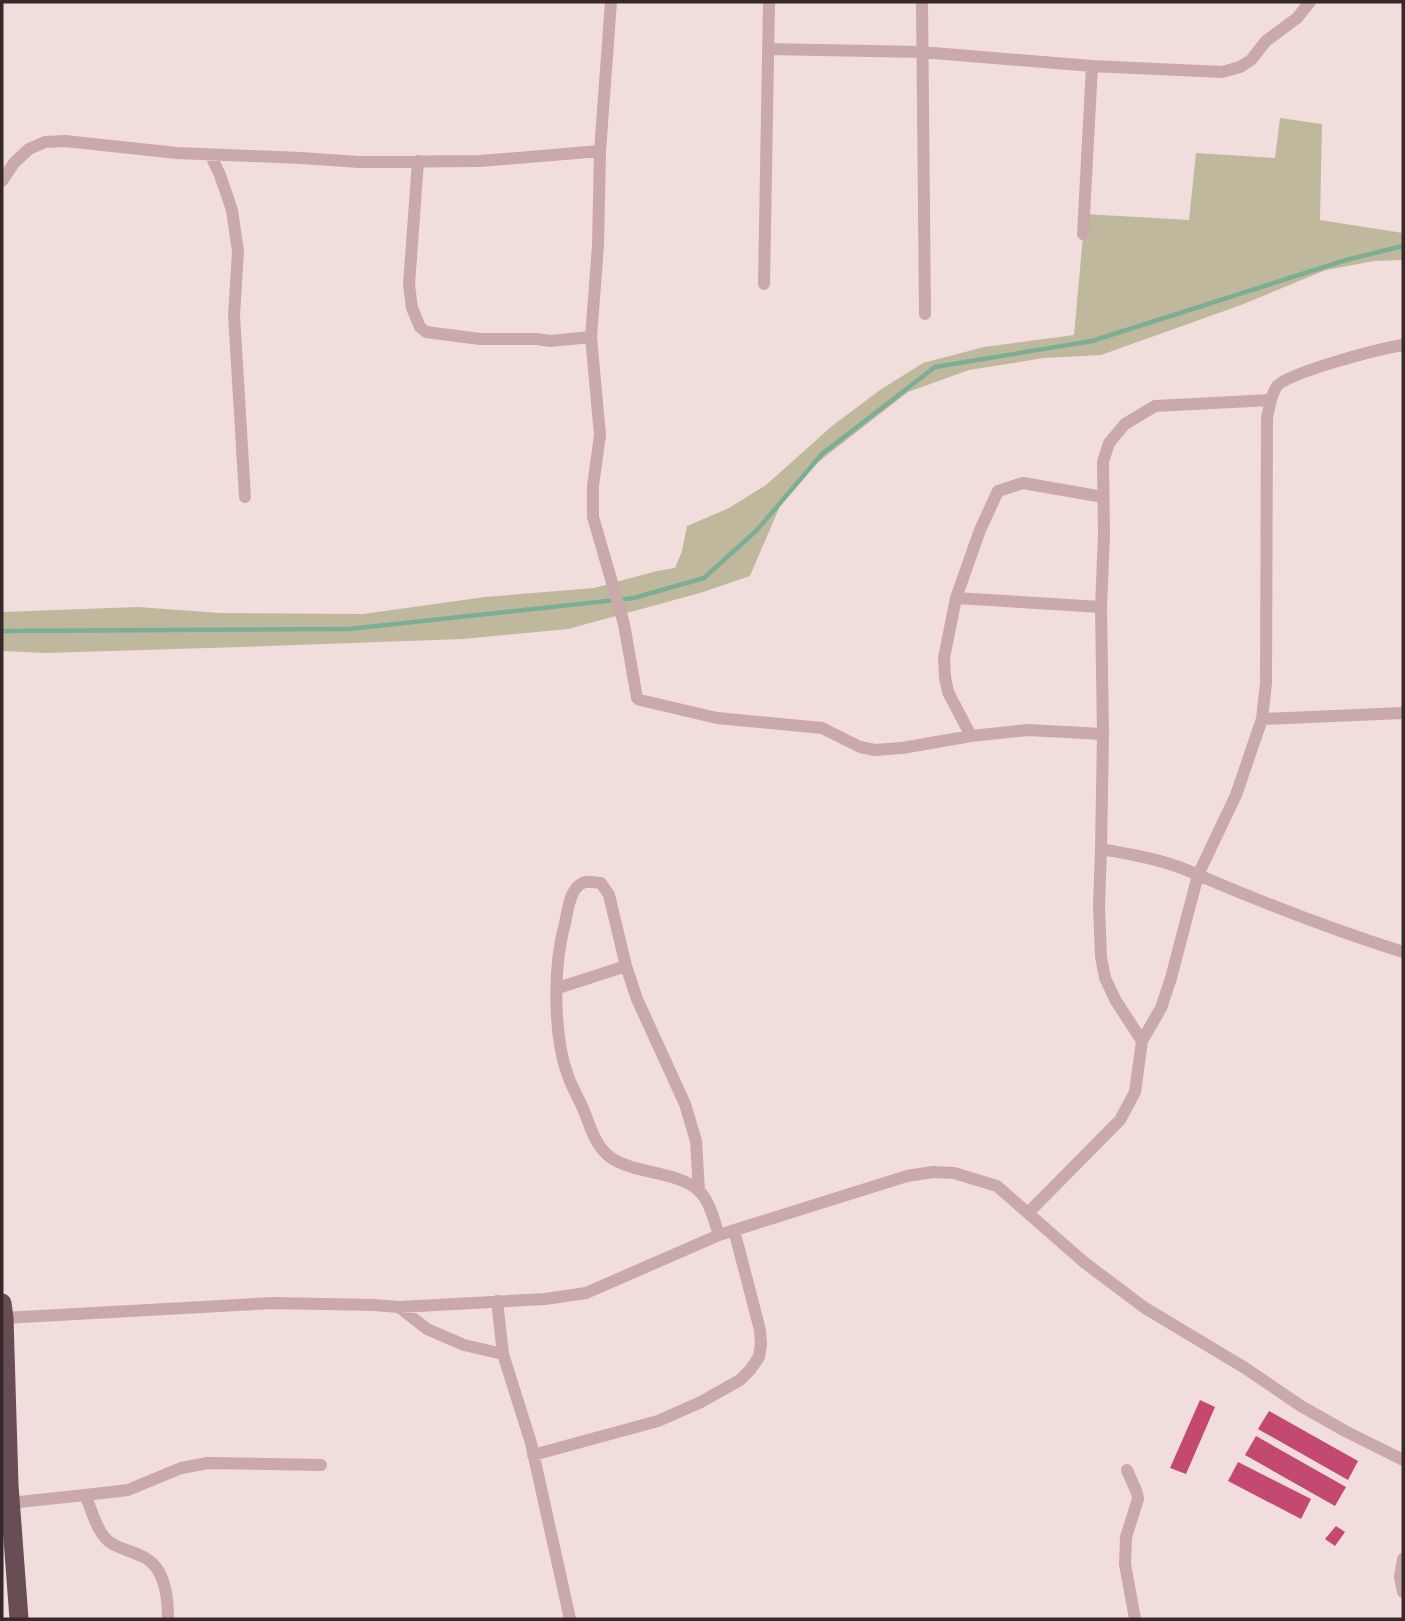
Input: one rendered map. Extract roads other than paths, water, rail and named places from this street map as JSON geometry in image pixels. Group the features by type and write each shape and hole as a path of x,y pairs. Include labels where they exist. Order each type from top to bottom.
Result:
{"highway":[{"path":"3,1310 10,1503 19,1619"}],"street":[{"path":"611,2 600,151 598,246 591,337 600,435 593,486 593,517 624,624 637,698 718,718 821,728 860,747 876,750 1028,730 1103,734"},
{"path":"764,284 769,2"},
{"path":"922,2 925,314"},
{"path":"768,49 921,52 1092,66 1222,72 1240,67 1251,60 1266,41 1297,18 1310,2"},
{"path":"1083,234 1092,66"},
{"path":"2,181 21,156 45,142 65,141 211,156 359,162 480,161 600,151"},
{"path":"211,156 232,210 238,252 233,315 244,497"},
{"path":"418,161 409,285 412,308 421,327 426,332 480,339 550,341 591,337"},
{"path":"1028,1213 1120,1120 1135,1092 1142,1041 1161,1008 1168,988 1198,875 1236,795 1262,719 1266,683 1267,418 1271,400 1278,386 1307,370 1403,345"},
{"path":"1142,1041 1116,1001 1105,978 1101,957 1099,906 1103,734 1102,462 1109,443 1125,424 1155,406 1271,400"},
{"path":"971,736 948,692 944,677 944,658 956,598 980,530 998,491 1023,483 1103,497"},
{"path":"956,598 1101,607"},
{"path":"1262,719 1403,713"},
{"path":"1101,849 1154,858 1181,867 1267,905 1331,929 1403,951"},
{"path":"699,1191 696,1141 685,1104 637,999 609,895 601,883 587,881 576,887 570,903 559,957 557,1020 568,1076 591,1130 610,1157 629,1166 681,1180 699,1191 708,1205 719,1235"},
{"path":"558,988 626,966"},
{"path":"3,1310 273,1303 374,1304 399,1307 545,1299 586,1293 719,1235 906,1176 933,1172 954,1173 997,1186 1085,1263 1145,1308 1245,1368 1301,1406 1403,1460"},
{"path":"533,1455 658,1421 701,1402 740,1380 750,1370 759,1357 760,1330 734,1230"},
{"path":"497,1301 503,1354 533,1455 569,1619"},
{"path":"399,1307 427,1329 464,1345 503,1354"},
{"path":"10,1503 128,1490 181,1468 208,1463 321,1465"},
{"path":"1127,1470 1138,1499 1126,1537 1125,1564 1135,1619"},
{"path":"85,1495 98,1525 110,1542 149,1559 158,1572 168,1594 168,1619"},
{"path":"1403,1559 1399,1577 1403,1591"}],"waterway":[{"path":"2,631 349,629 634,598 704,578 757,530 822,454 935,367 1092,341 1346,260 1403,246"}]}
